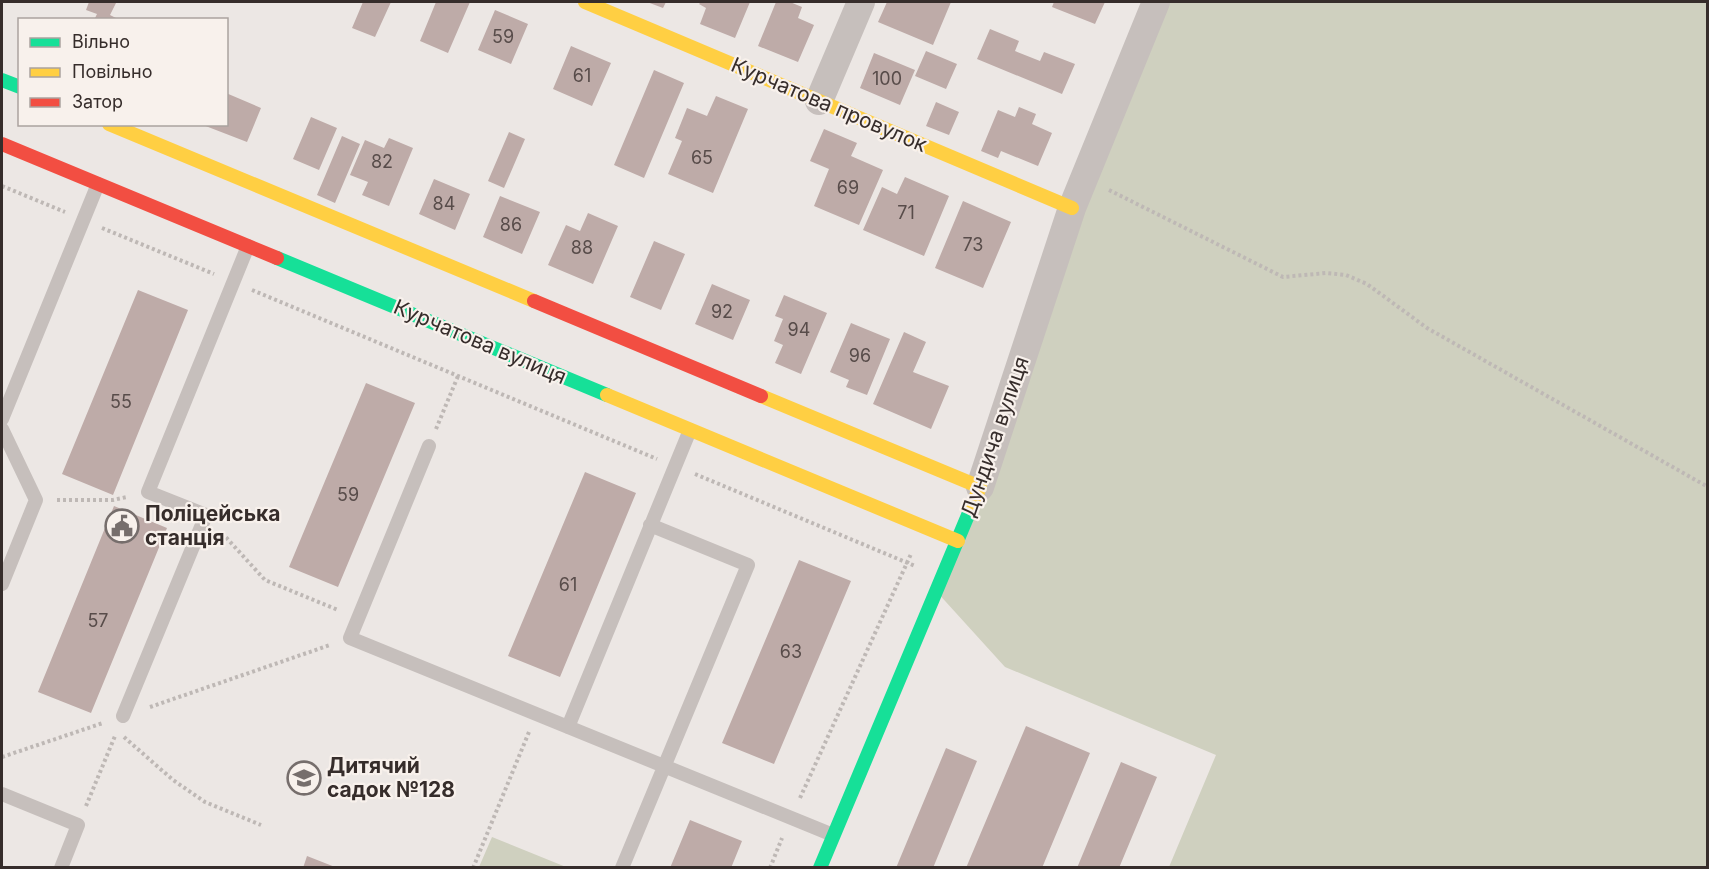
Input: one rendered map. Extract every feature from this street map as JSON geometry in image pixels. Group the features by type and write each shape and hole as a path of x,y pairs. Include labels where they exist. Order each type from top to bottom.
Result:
{"street":[{"name":"Курчатова провулок","path":"585,2 1072,208"},
{"path":"819,100 861,2"},
{"name":"Дундича вулиця","path":"820,867 980,487 1072,208 1156,2"},
{"path":"2,80 18,86"},
{"path":"114,126 980,487"},
{"name":"Курчатова вулиця","path":"2,144 957,541"}],"lane":[{"path":"2,419 98,184"},
{"path":"123,716 206,515 148,492 248,246"},
{"path":"2,429 36,500 2,584"},
{"path":"568,727 690,430"},
{"path":"429,446 350,638 833,835"},
{"path":"622,867 748,565 650,525"},
{"path":"2,794 78,825 61,867"}],"path":[{"path":"1084,178 1283,277 1326,273 1346,275 1367,284 1426,328 1707,487"},
{"path":"2,186 907,563 790,818 770,867"},
{"path":"429,446 458,376"},
{"path":"36,500 113,500 148,492"},
{"path":"206,515 266,580 359,618"},
{"path":"2,757 350,638"},
{"path":"472,867 536,714"},
{"path":"78,825 117,730 173,780 205,802 261,825"}],"green space":[{"path":"1156,2 1707,2 1707,867 1169,867 1216,755 1005,667 936,591"},
{"path":"492,837 566,867 479,867"}],"building":[{"path":"89,2 116,3 110,15 116,18 95,18 97,14 86,10"},
{"path":"363,2 391,2 375,37 352,28"},
{"path":"436,2 470,2 448,53 420,41"},
{"path":"647,2 666,2 663,8"},
{"path":"701,2 750,2 735,38 700,24 706,8 699,4"},
{"path":"776,2 790,2 802,7 798,18 814,25 798,62 758,46"},
{"path":"887,2 951,2 933,45 878,22"},
{"path":"1054,2 1105,2 1095,24 1052,7"},
{"path":"495,10 528,24 511,64 478,50"},
{"path":"990,29 1019,41 1015,51 1040,61 1044,52 1075,64 1062,94 977,59"},
{"path":"571,46 611,63 592,106 553,89"},
{"path":"926,51 957,64 946,89 915,76"},
{"path":"874,53 915,70 900,105 860,88"},
{"path":"654,70 684,83 644,178 614,165"},
{"path":"228,94 261,108 247,142 206,126 228,126"},
{"path":"716,96 748,109 713,193 668,174 682,141 675,138 687,108 707,116"},
{"path":"936,102 959,112 949,135 926,126"},
{"path":"1019,107 1036,114 1032,124 1052,133 1038,166 1001,151 998,158 981,151 998,110 1015,117"},
{"path":"311,117 337,128 319,170 293,159"},
{"path":"824,129 857,143 851,156 883,170 859,225 814,206 829,169 810,161"},
{"path":"509,132 525,139 504,188 488,181"},
{"path":"342,136 360,144 335,203 317,195"},
{"path":"389,138 413,148 389,206 362,195 368,182 350,175 365,140 384,148"},
{"path":"905,177 949,196 924,256 863,230 882,187 897,194"},
{"path":"434,179 470,194 455,230 419,214"},
{"path":"500,196 540,212 522,254 483,237"},
{"path":"963,201 1011,222 983,288 935,268"},
{"path":"588,213 618,226 593,284 548,265 566,225 580,231"},
{"path":"654,241 685,254 661,310 630,297"},
{"path":"712,284 750,300 733,340 695,324"},
{"path":"138,290 188,310 113,495 62,474"},
{"path":"784,295 827,313 801,374 775,363 783,345 774,341 783,319 775,316"},
{"path":"851,323 890,339 867,395 846,387 849,380 830,372"},
{"path":"904,332 926,342 913,372 949,386 931,429 873,404"},
{"path":"366,383 415,403 338,587 289,567"},
{"path":"585,472 636,493 560,677 508,656"},
{"path":"114,506 167,528 91,713 38,692"},
{"path":"799,560 851,581 774,764 722,743"},
{"path":"1026,726 1090,753 1042,868 966,868"},
{"path":"946,748 977,761 933,868 896,868"},
{"path":"1121,762 1157,777 1119,868 1077,868"},
{"path":"690,820 742,841 731,868 670,868"},
{"path":"307,856 335,867 335,868 303,868"}],"traffic: fast":[{"path":"2,80 18,86"},
{"path":"277,258 607,395"},
{"path":"820,868 971,508"}],"traffic: slow":[{"path":"585,2 1072,208"},
{"path":"114,126 534,301"},
{"path":"607,395 958,541"},
{"path":"761,396 980,487 971,508"}],"traffic: jam":[{"path":"2,144 277,258"},
{"path":"534,301 761,396"}],"place":[{"name":"Поліцейська станція","path":"122,526"},
{"name":"Дитячий садок №128","path":"304,778"}]}
